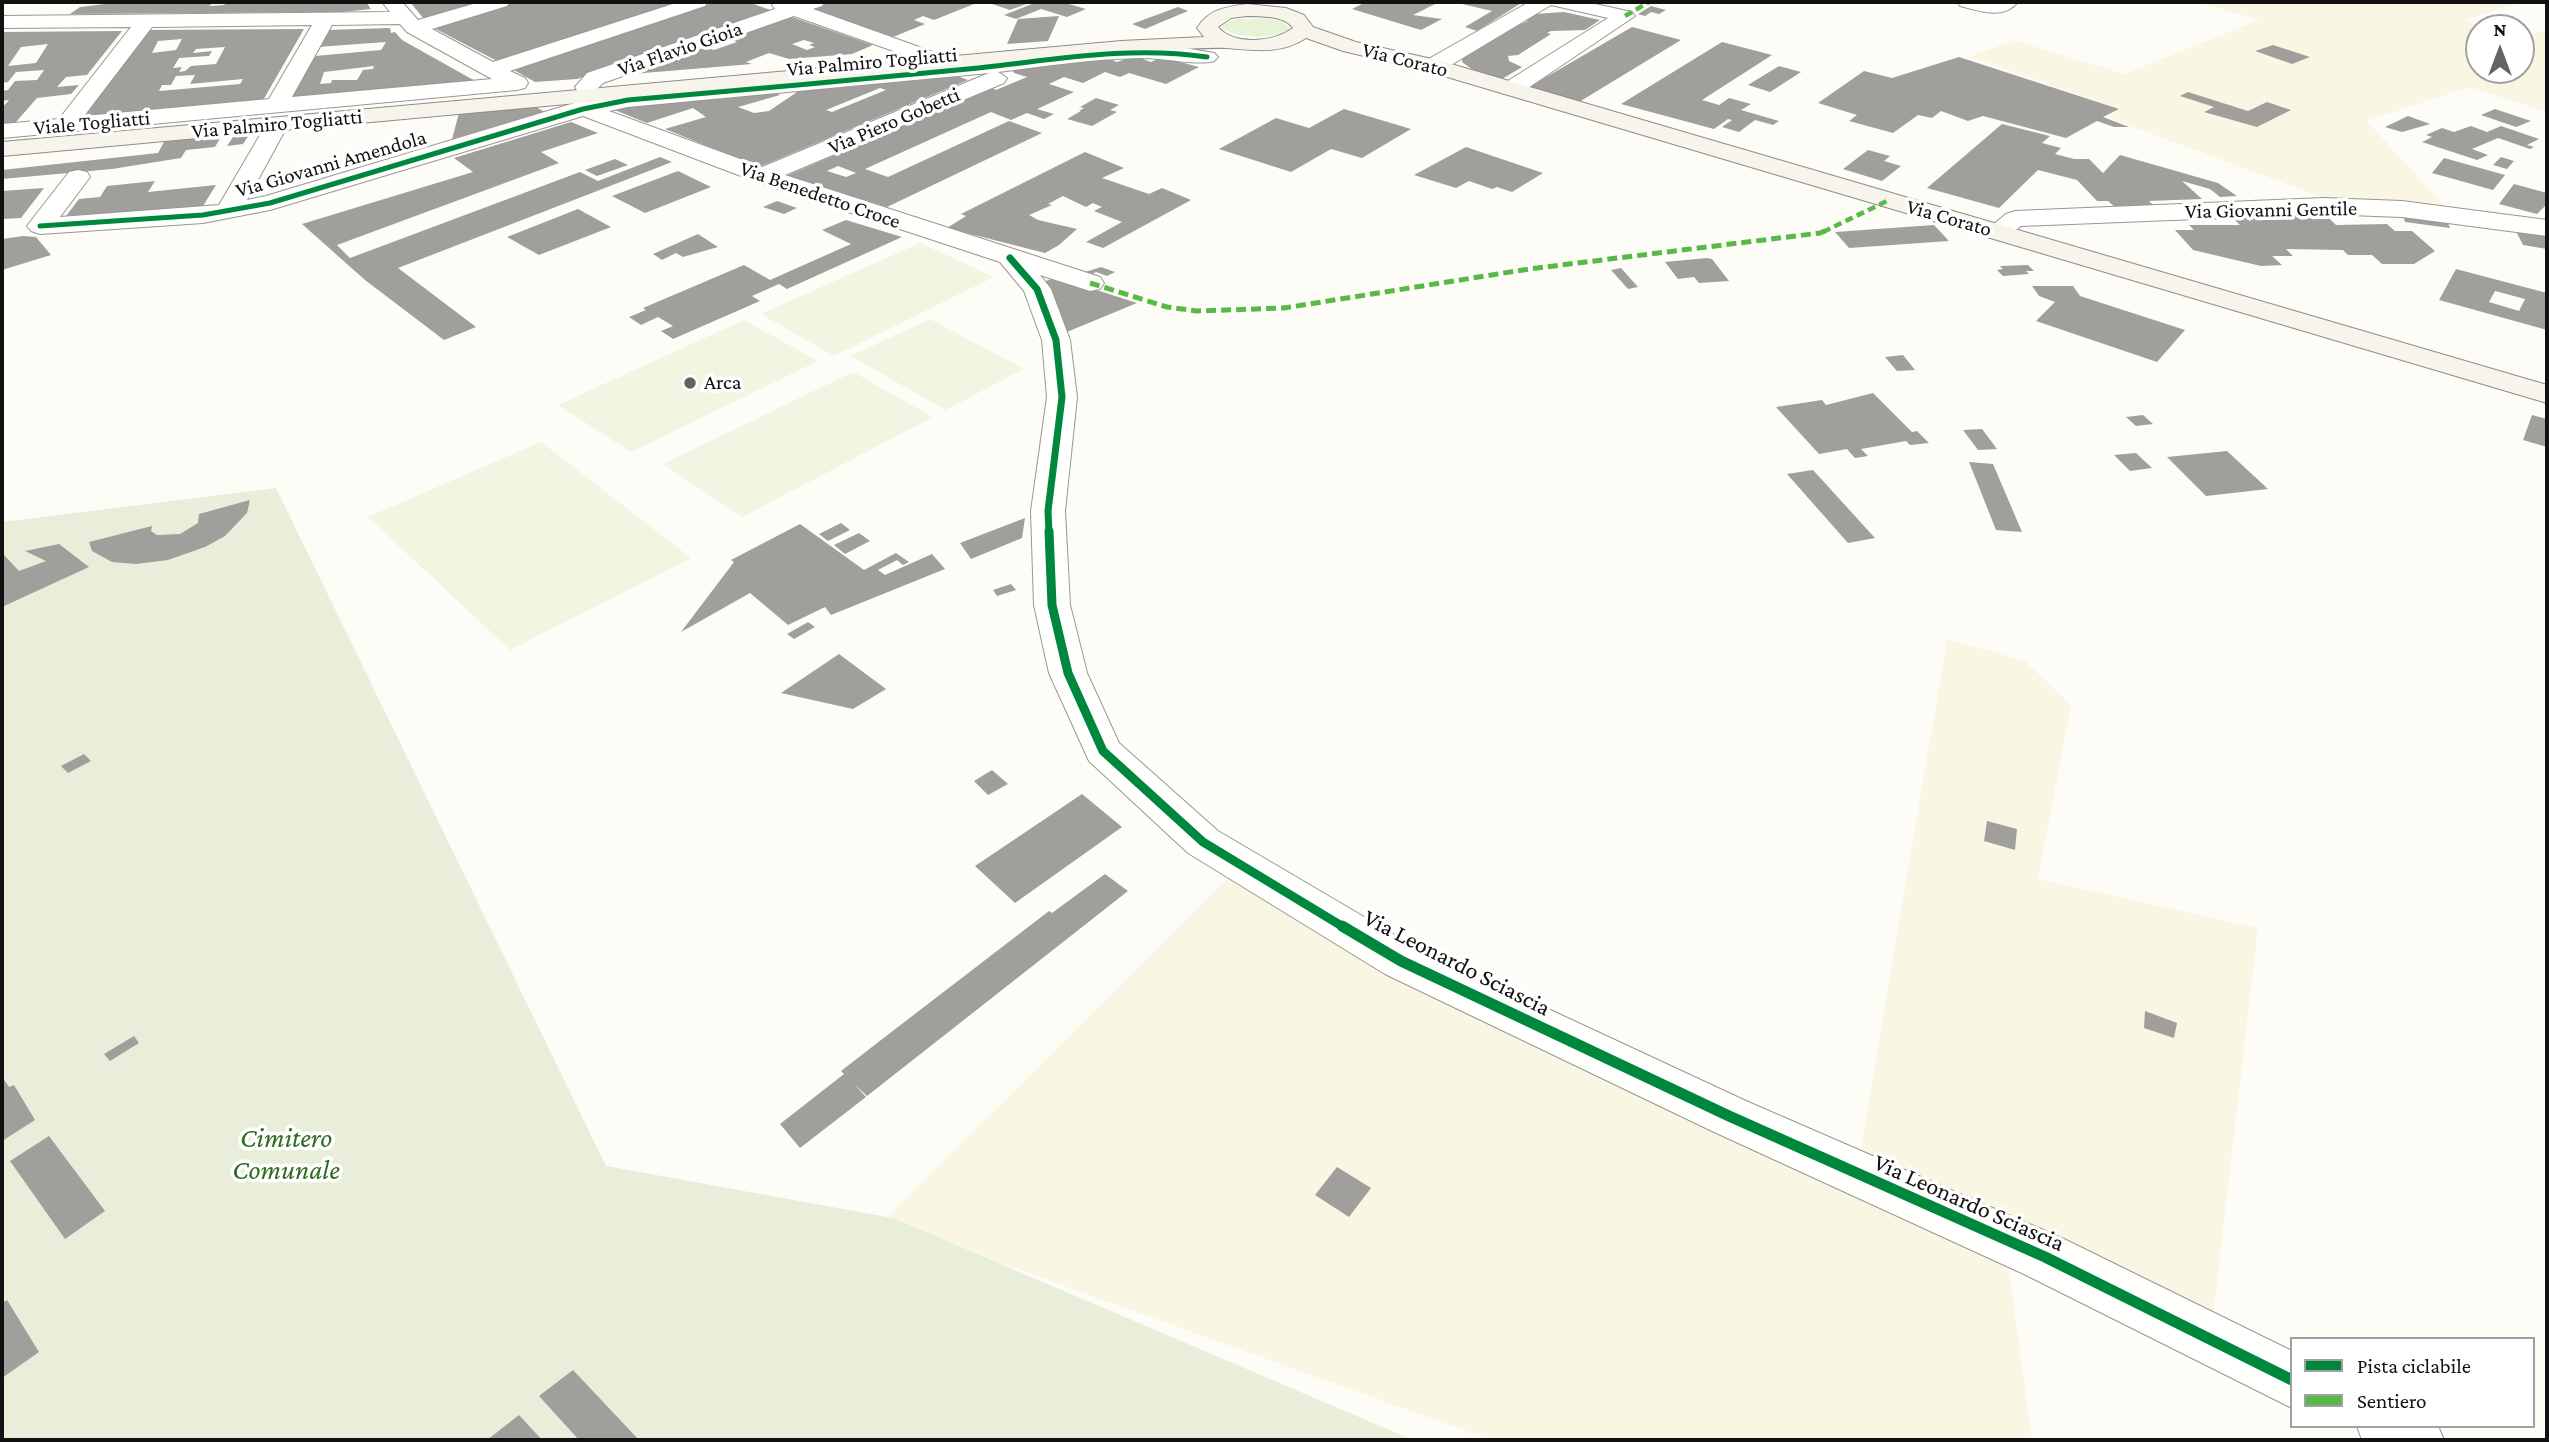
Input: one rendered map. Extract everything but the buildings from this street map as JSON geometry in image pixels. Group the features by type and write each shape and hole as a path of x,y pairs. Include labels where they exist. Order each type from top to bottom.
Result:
{"main road":[{"name":"Via Corato","path":"1215,13 1270,6 1299,17 1350,47"},
{"path":"1215,13 1207,28 1210,34 1228,42"},
{"name":"Via Palmiro Togliatti","path":"585,98 929,57 1146,37 1215,13"},
{"name":"Via Corato","path":"1275,44 1298,36 1299,17"},
{"name":"Via Corato","path":"1228,42 1350,47 1433,66 2547,394"},
{"name":"Via Palmiro Togliatti","path":"2,149 277,114 534,91 1121,47 1228,42"},
{"name":"Via Palmiro Togliatti","path":"2,139 534,91"}],"street":[{"path":"2,22 403,16 500,2"},
{"path":"491,70 698,2"},
{"path":"773,2 929,57"},
{"name":"Via Flavio Gioia","path":"585,98 595,78 816,2"},
{"path":"1433,66 1543,2"},
{"path":"1511,89 1625,16 1559,2"},
{"path":"1967,2 2003,5"},
{"name":"Via Benedetto Croce","path":"403,16 491,70 534,91 585,98 763,176 1090,284"},
{"path":"228,211 326,19"},
{"path":"66,125 147,20"},
{"path":"585,98 628,100 1104,54 1177,51 1207,57"},
{"name":"Via Piero Gobetti","path":"763,176 1002,76 977,68"},
{"name":"Viale Togliatti","path":"2,131 277,114 534,91"},
{"name":"Via Giovanni Amendola","path":"78,177 40,226 203,215 270,203 585,98"},
{"name":"Via Giovanni Gentile","path":"1997,232 2015,219 2322,206 2402,209 2547,228"},
{"name":"Via Leonardo Sciascia","path":"1010,258 1037,289 1056,340 1062,397 1048,511 1052,604 1068,673 1103,751 1203,842 1401,961 1729,1116 2045,1257 2290,1379"},
{"path":"2389,1428 2416,1440"}],"shaded area":[{"path":"2197,2 2523,2 2484,14 2465,14 2465,84 2535,84 2535,33 2547,30 2547,112 2470,87 2367,121 2449,211 2324,198 2109,118 2120,109 1970,57 2013,40 2124,74 2259,20"},
{"path":"1947,639 2025,661 2071,705 2038,879 2258,928 2211,1334 1858,1167"},
{"path":"1233,873 2008,1263 2032,1440 1491,1440 884,1221"}],"green space":[{"path":"1238,19 1273,19 1290,28 1276,35 1256,37 1222,28 1224,24"},
{"path":"920,243 994,277 834,356 761,314"},
{"path":"930,319 1024,369 945,410 851,356"},
{"name":"Arca","path":"744,320 818,361 631,452 558,405"},
{"path":"853,372 933,417 742,517 663,464"},
{"path":"541,442 691,558 510,650 368,517"},
{"name":"Cimitero Comunale","path":"276,488 606,1166 893,1218 1413,1440 2,1440 2,522"}],"marked path":[{"path":"1625,16 1649,2"},
{"path":"1090,283 1167,307 1197,311 1284,308 1529,269 1820,233 1889,200"}],"cycle path":[{"path":"40,226 203,215 270,203 583,109 628,100 979,68 1093,54 1151,51 1207,57"},
{"path":"1010,258 1037,289 1056,340 1062,397 1048,511 1052,605 1068,673 1103,751 1203,842 1401,961 1729,1116 2045,1257 2290,1379"}],"place":[{"name":"Arca","path":"690,383"}]}
